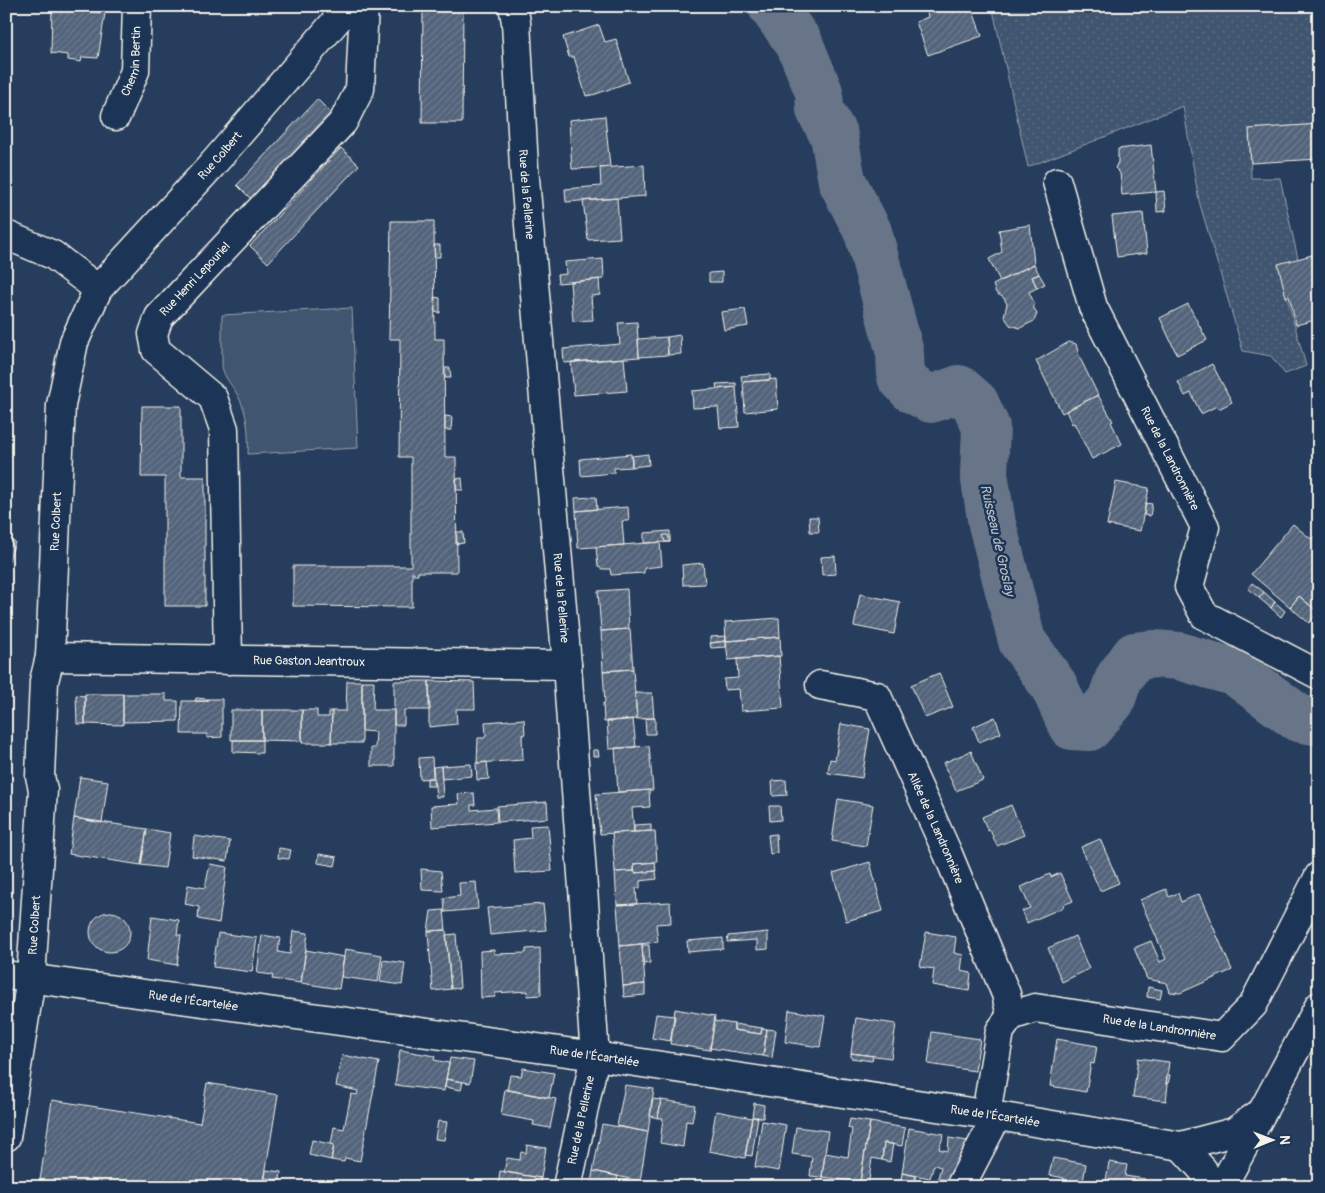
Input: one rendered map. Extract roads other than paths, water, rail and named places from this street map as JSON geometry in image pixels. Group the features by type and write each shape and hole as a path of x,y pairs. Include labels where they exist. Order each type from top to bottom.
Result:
{"street":[{"name":"Chemin Bertin","path":"116,116 135,70 137,6"},
{"name":"Rue Colbert","path":"6,1137 18,976 43,790 40,776 44,682 50,657 61,405 74,342 98,289 212,165 349,6"},
{"name":"Rue Henri Lepouriel","path":"228,660 224,429 213,398 156,350 154,334 159,317 343,122 360,88 364,6"},
{"name":"Rue de la Pellerine","path":"513,6 516,22 524,167 567,665 595,1056 568,1187"},
{"name":"Rue de la Landronnière","path":"1057,182 1093,307 1205,527 1189,587 1204,616 1319,675"},
{"path":"6,235 53,256 98,289"},
{"name":"Rue Gaston Jeantroux","path":"50,657 567,665"},
{"name":"Allée de la Landronnière","path":"820,685 877,696 948,854 1006,994 1011,1016"},
{"name":"Rue de la Landronnière","path":"1011,1016 1035,1008 1222,1037 1253,1006 1319,876"},
{"name":"Rue de l'Écartelée","path":"18,976 595,1056 992,1115 1181,1146 1234,1132 1263,1111"},
{"path":"1222,1187 1319,1006"},
{"path":"960,1187 992,1115 1000,1031 1011,1016"},
{"path":"1239,1187 1319,1034"},
{"path":"1181,1146 1203,1170 1210,1187"}],"waterway":[{"name":"Ruisseau de Groslay","path":"772,6 799,43 819,92 820,110 834,136 842,181 868,232 900,353 901,377 912,389 931,399 959,389 975,403 986,427 984,474 992,524 1022,641 1054,686 1072,726 1089,727 1111,701 1119,678 1135,656 1155,654 1179,656 1237,673 1298,718 1319,722"}]}
